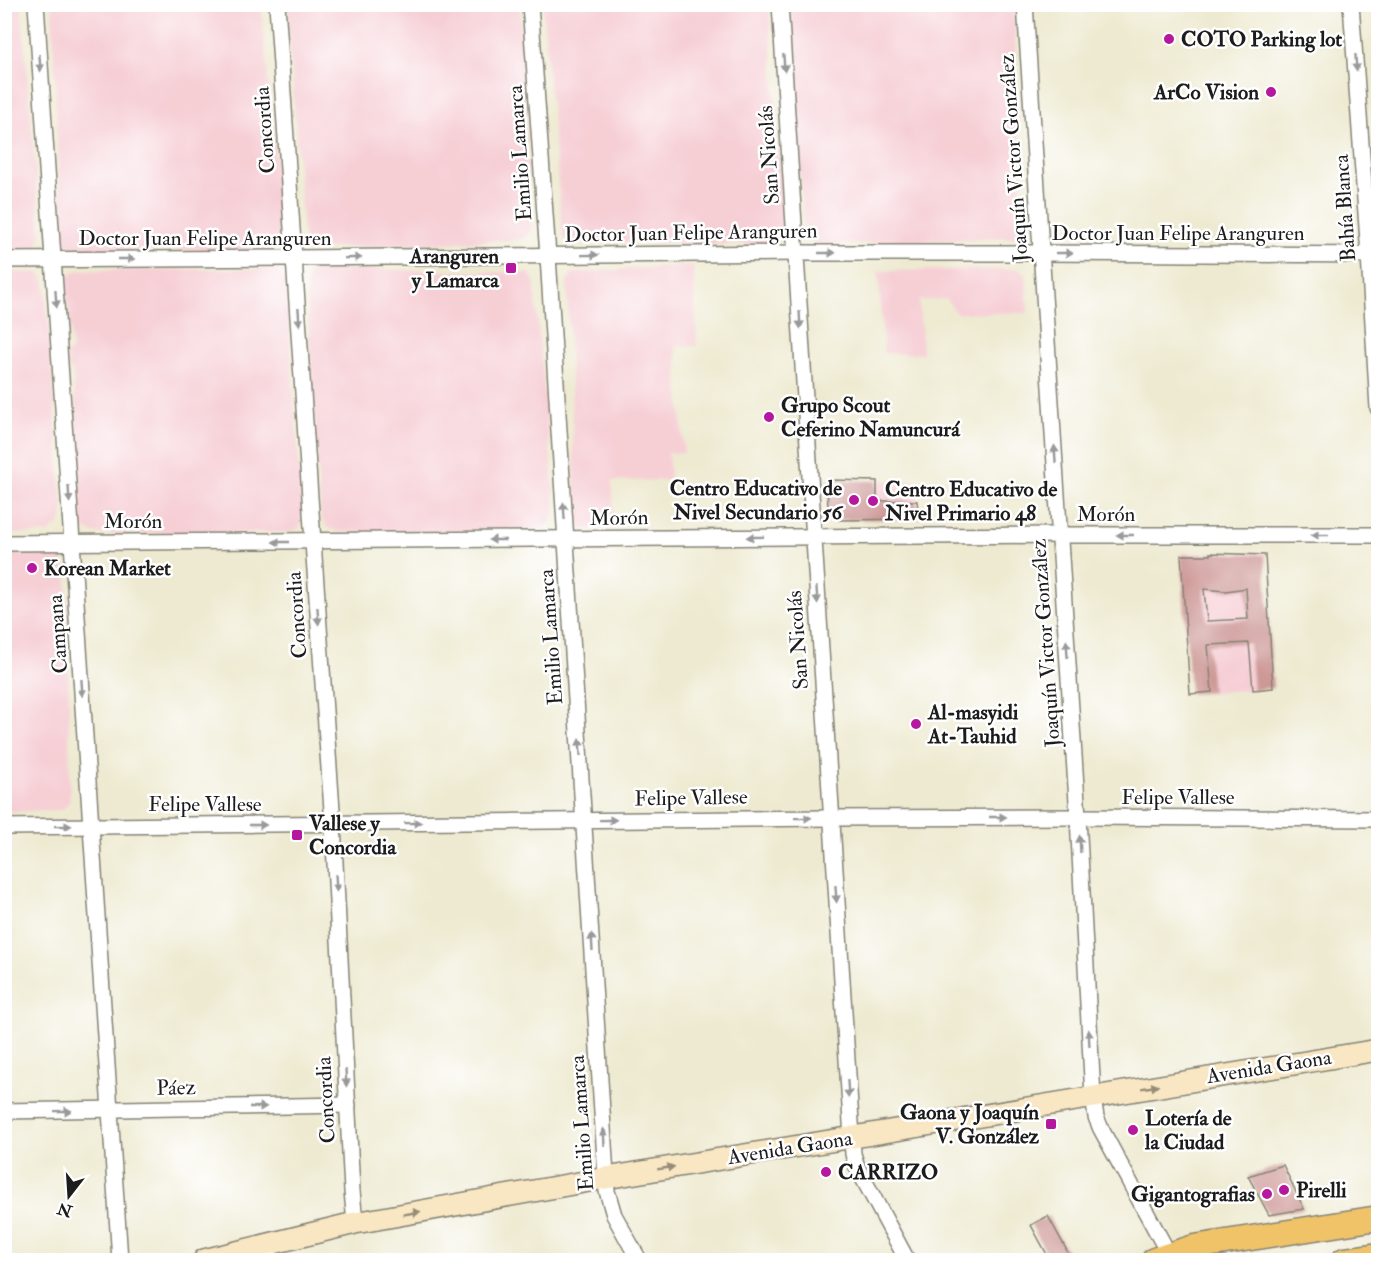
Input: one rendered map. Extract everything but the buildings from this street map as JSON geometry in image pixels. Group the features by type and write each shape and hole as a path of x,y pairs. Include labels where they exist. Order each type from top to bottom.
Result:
{"main road":[{"name":"Avenida Gaona","path":"204,1260 268,1253 355,1223 606,1178 1378,1050"},
{"path":"1165,1259 1194,1247 1378,1218"},
{"path":"1344,1260 1378,1255"}],"street":[{"name":"Campana","path":"36,4 120,1260"},
{"name":"Concordia","path":"278,4 333,824 355,1223"},
{"name":"Emilio Lamarca","path":"530,4 606,1178 614,1215 639,1260"},
{"name":"San Nicolás","path":"780,4 853,1154 857,1167 907,1260"},
{"name":"Joaquín Victor González","path":"1025,4 1078,817 1093,1097 1096,1117 1101,1129 1165,1259"},
{"name":"Bahía Blanca","path":"1351,4 1374,255 1378,408"},
{"name":"Doctor Juan Felipe Aranguren","path":"4,260 796,253 1374,255"},
{"name":"Morón","path":"4,543 1060,535 1378,535"},
{"name":"Felipe Vallese","path":"4,827 831,818 1378,819"},
{"name":"Páez","path":"4,1111 348,1106"}],"shaded area":[{"path":"5,4 21,5 41,233 34,248 25,251 5,251"},
{"path":"52,5 261,5 283,233 282,240 277,247 268,250 78,251 65,244 61,235"},
{"path":"287,5 520,5 531,232 523,239 315,249 307,246 303,236"},
{"path":"542,5 769,5 784,229 778,242 770,245 569,241 563,237"},
{"path":"789,5 1014,5 1023,229 1017,237 821,245 810,242 804,230"},
{"path":"693,265 697,346 676,346 684,453 668,453 670,480 612,481 615,529 579,528 576,522 567,281 573,273"},
{"path":"319,268 529,273 534,281 555,505 553,517 549,523 533,530 339,532 327,528 321,517 306,283 309,274"},
{"path":"272,269 280,272 286,282 303,517 300,526 290,532 97,534 85,530 77,515 76,489 81,484 77,436 72,433 71,421 76,417 73,372 68,368 67,354 72,349 68,303 64,301 63,290 68,276 80,270"},
{"path":"1019,269 1026,275 1028,313 956,313 947,299 919,301 923,354 884,353 878,271"},
{"path":"4,272 38,273 45,282 63,510 59,525 47,533 5,534"},
{"name":"Centro Educativo de Nivel Primario 48","path":"827,480 916,481 919,519 838,520 828,510"},
{"path":"4,553 53,554 62,560 67,570 70,801 62,810 5,812"},
{"path":"1181,553 1265,553 1273,688 1190,694"}],"place":[{"name":"COTO Parking lot","path":"1169,39"},
{"name":"ArCo Vision","path":"1271,92"},
{"name":"Aranguren y Lamarca","path":"511,268"},
{"name":"Grupo Scout Ceferino Namuncurá","path":"769,417"},
{"name":"Centro Educativo de Nivel Secundario 56","path":"854,500"},
{"name":"Centro Educativo de Nivel Primario 48","path":"873,501"},
{"name":"Korean Market","path":"32,568"},
{"name":"Al-masyidi At-Tauhid","path":"916,724"},
{"name":"Vallese y Concordia","path":"297,835"},
{"name":"Gaona y Joaquín V. González","path":"1051,1124"},
{"name":"Lotería de la Ciudad","path":"1133,1130"},
{"name":"CARRIZO","path":"826,1172"},
{"name":"Pirelli","path":"1284,1190"},
{"name":"Gigantografias","path":"1267,1194"}]}
